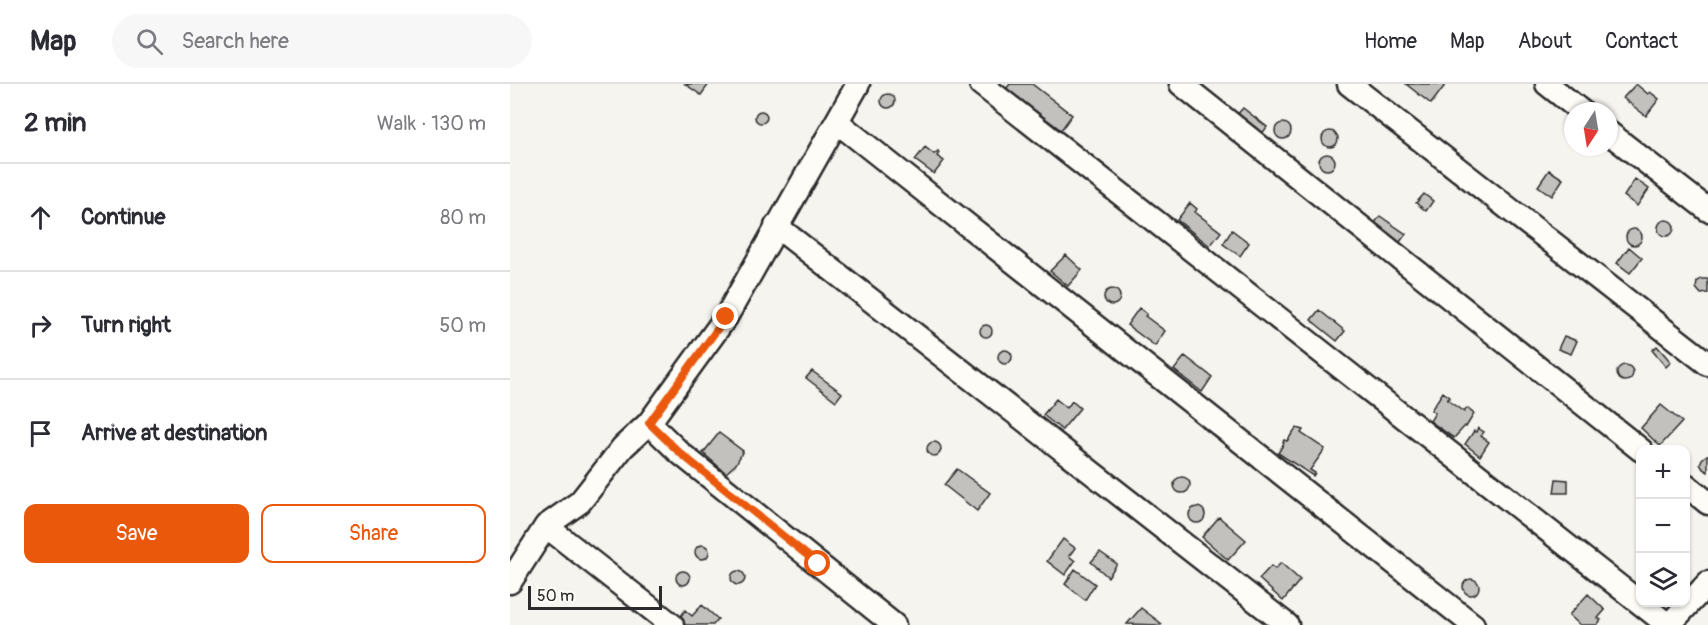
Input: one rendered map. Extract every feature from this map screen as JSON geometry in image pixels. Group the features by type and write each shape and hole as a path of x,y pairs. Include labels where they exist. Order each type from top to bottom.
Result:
{"street":[{"path":"510,582 546,526 580,502 623,447 649,423 726,317 858,84"},
{"path":"981,84 1669,625 1708,583"},
{"path":"1181,84 1636,446"},
{"path":"1350,84 1708,364"},
{"path":"1547,84 1570,102"},
{"path":"837,122 1473,625"},
{"path":"1618,140 1708,210"},
{"path":"776,226 1287,625"},
{"path":"649,423 680,453 894,625"},
{"path":"1690,488 1708,503"},
{"path":"546,526 672,625"}],"building":[{"path":"685,84 709,84 701,95"},
{"path":"1010,84 1032,84 1072,115 1061,130 1006,89"},
{"path":"1406,84 1446,84 1431,104"},
{"path":"1636,84 1648,94 1650,92 1659,99 1646,116 1623,98"},
{"path":"885,94 891,94 895,101 891,108 885,108 881,104 881,98"},
{"path":"1243,108 1267,127 1259,138 1234,118"},
{"path":"763,111 767,117 763,123 759,123 755,115"},
{"path":"1280,123 1286,123 1291,131 1289,137 1280,139 1275,134 1275,128"},
{"path":"1330,131 1336,133 1338,139 1336,145 1330,147 1324,145 1322,139 1324,133"},
{"path":"925,147 934,154 938,151 937,156 944,161 934,174 915,160"},
{"path":"1327,154 1333,156 1335,162 1333,168 1327,170 1321,168 1319,162 1321,156"},
{"path":"1549,170 1563,179 1552,196 1538,186"},
{"path":"1635,179 1649,189 1637,206 1624,196"},
{"path":"1424,194 1433,201 1426,211 1416,203"},
{"path":"1190,203 1197,209 1195,212 1221,232 1210,246 1177,220"},
{"path":"1380,216 1406,234 1394,250 1369,231"},
{"path":"1666,220 1672,222 1674,228 1672,234 1666,236 1660,234 1658,228 1660,222"},
{"path":"1634,229 1640,231 1642,237 1640,243 1634,245 1628,243 1626,237 1628,231"},
{"path":"1232,230 1249,243 1240,256 1223,244"},
{"path":"1629,247 1642,258 1630,273 1617,263"},
{"path":"1066,255 1082,270 1068,286 1050,271"},
{"path":"1701,279 1708,279 1708,293 1701,294 1696,288 1697,282"},
{"path":"1112,289 1118,291 1120,297 1118,303 1112,305 1106,303 1104,297 1106,291"},
{"path":"1139,308 1147,314 1145,316 1165,331 1155,346 1127,325"},
{"path":"1319,310 1345,331 1337,341 1311,320"},
{"path":"988,325 992,331 988,337 984,337 980,329"},
{"path":"1564,336 1577,341 1571,354 1558,349"},
{"path":"1657,346 1671,362 1666,367 1652,350"},
{"path":"1002,350 1008,350 1012,357 1008,364 1002,364 998,360 998,354"},
{"path":"1185,356 1212,377 1202,392 1174,370"},
{"path":"1625,365 1631,367 1633,373 1631,379 1625,381 1619,379 1617,373 1619,367"},
{"path":"812,371 842,393 836,401 806,378"},
{"path":"1443,392 1450,397 1447,400 1464,412 1467,408 1474,414 1466,427 1454,438 1430,421 1435,413 1431,410"},
{"path":"1056,399 1067,408 1072,401 1080,408 1062,430 1043,415"},
{"path":"1661,405 1682,422 1661,445 1641,428"},
{"path":"1296,428 1303,430 1301,433 1325,449 1310,470 1315,473 1313,476 1278,453 1284,440 1287,441"},
{"path":"1478,428 1484,432 1481,436 1489,442 1480,456 1465,444"},
{"path":"719,433 743,451 736,464 726,473 703,453"},
{"path":"934,442 939,444 941,449 939,454 934,456 929,454 927,449 929,444"},
{"path":"1708,455 1708,472 1700,464"},
{"path":"957,469 990,493 977,511 944,485"},
{"path":"1182,477 1188,479 1190,485 1188,491 1182,493 1176,491 1174,485 1176,479"},
{"path":"1556,479 1568,480 1568,493 1554,493"},
{"path":"1197,507 1203,509 1205,515 1203,521 1197,523 1191,521 1189,515 1191,509"},
{"path":"1219,517 1246,540 1228,560 1202,537"},
{"path":"1063,539 1075,548 1069,556 1075,561 1065,575 1047,561"},
{"path":"699,545 705,545 709,552 705,559 699,559 695,555 695,549"},
{"path":"1100,552 1117,564 1108,577 1091,562"},
{"path":"1281,563 1300,580 1283,601 1259,579 1271,566 1275,569"},
{"path":"1075,569 1095,584 1085,600 1065,584"},
{"path":"680,571 686,571 690,578 686,585 680,585 676,581 676,575"},
{"path":"735,571 741,571 745,578 741,585 735,585 731,581 731,575"},
{"path":"1468,579 1474,579 1479,587 1477,593 1468,595 1463,590 1463,584"},
{"path":"1588,594 1605,610 1598,618 1601,620 1597,625 1580,625 1569,615"},
{"path":"702,605 718,619 713,625 682,625 677,622 685,610 692,616"},
{"path":"1141,608 1162,624 1127,624"}],"route":[{"path":"726,317 649,423 680,453 818,564"}]}
